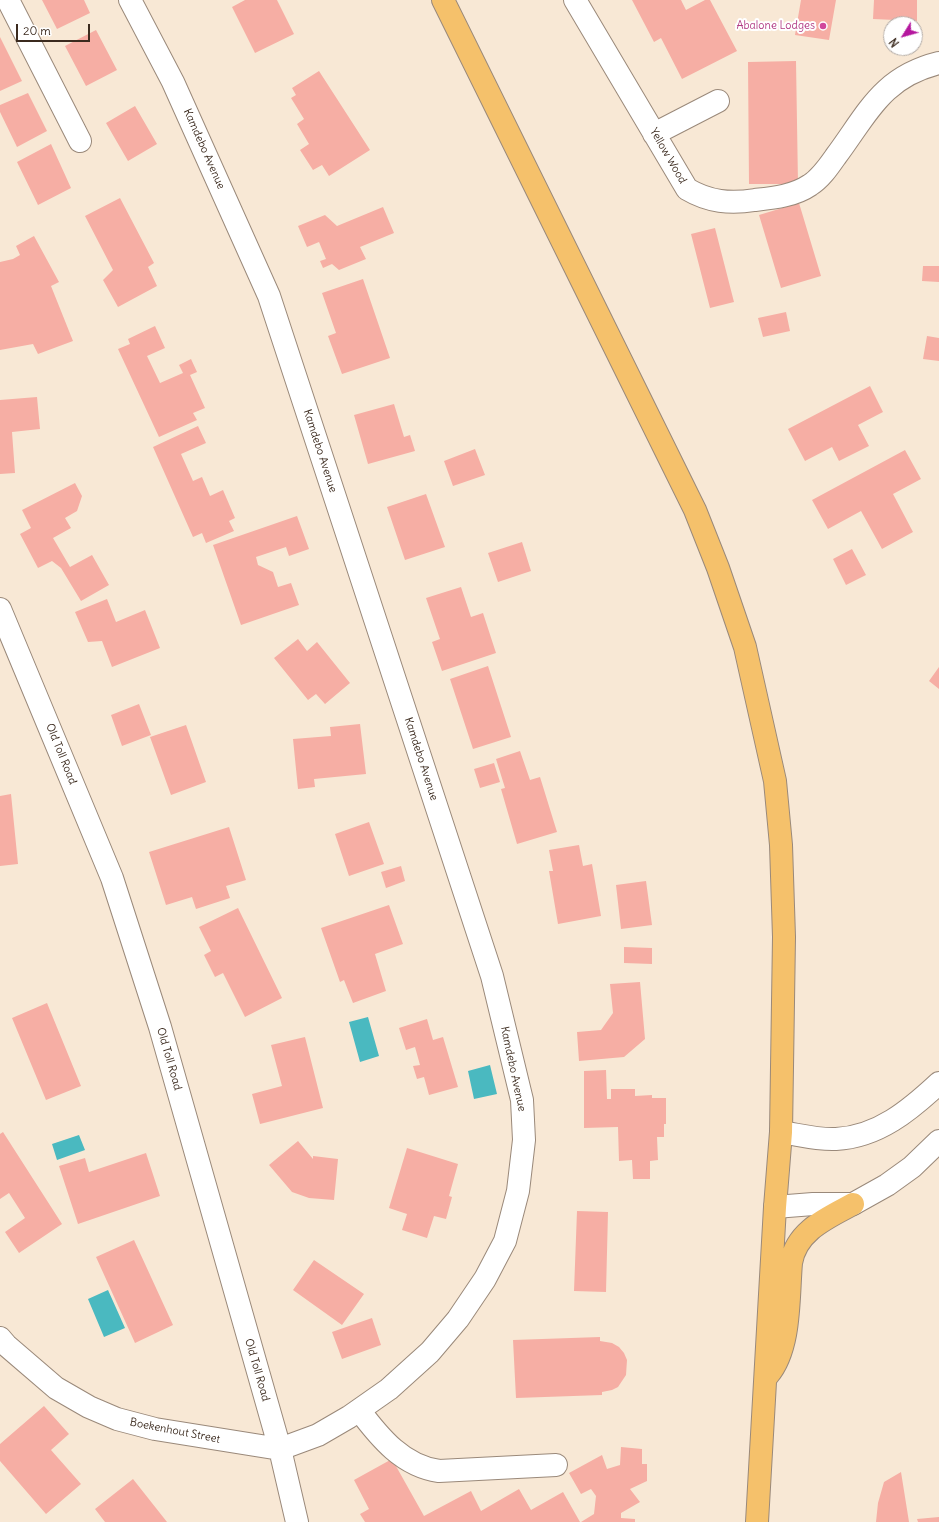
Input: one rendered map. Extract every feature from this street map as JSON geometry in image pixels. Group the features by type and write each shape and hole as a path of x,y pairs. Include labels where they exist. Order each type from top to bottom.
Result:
{"highway":[{"path":"443,0 695,510 718,568 745,647 775,781 781,845 784,937 781,1132 764,1380 757,1522"},
{"path":"764,1380 775,1367 785,1334 792,1254 798,1241 818,1223 853,1204"}],"street":[{"path":"8,0 80,141"},
{"name":"Kamdebo Avenue","path":"130,0 173,82 269,296 492,976 522,1100 524,1140 518,1191 505,1241 484,1279 458,1318 430,1352 389,1389 359,1410 318,1435 280,1449"},
{"name":"Yellow Wood","path":"575,0 687,189 697,195 717,201 740,202 776,198 810,185 824,172 873,104 888,87 905,75 939,63"},
{"path":"654,134 718,101"},
{"name":"Old Toll Road","path":"0,609 112,878 160,1027 280,1449 297,1522"},
{"path":"781,1132 817,1138 838,1139 863,1134 889,1124 916,1105 939,1083"},
{"path":"775,1207 813,1204 853,1204 887,1185 906,1171 939,1141"},
{"name":"Boekenhout Street","path":"0,1338 6,1345 56,1388 89,1407 117,1419 155,1429 280,1449"},
{"path":"359,1410 379,1435 398,1453 412,1463 428,1469 440,1471 556,1465"}],"water":[{"path":"368,1017 379,1056 360,1062 349,1022"},
{"path":"490,1065 497,1094 474,1099 468,1071"},
{"path":"79,1135 85,1150 57,1160 52,1144"},
{"path":"108,1290 125,1328 104,1337 88,1299"}],"building":[{"path":"42,0 84,0 90,13 57,29"},
{"path":"245,0 277,0 294,34 255,53 232,7"},
{"path":"632,0 681,0 686,10 705,0 710,0 737,51 682,79 661,38 654,42"},
{"path":"801,0 836,0 829,40 795,35"},
{"path":"874,0 917,0 917,16 883,16 883,19 873,19"},
{"path":"96,30 117,70 86,86 65,46"},
{"path":"0,37 22,81 0,91"},
{"path":"796,61 798,184 749,184 748,62"},
{"path":"319,71 370,150 329,176 322,165 313,170 300,150 309,144 297,124 304,119 291,98 296,95 292,88"},
{"path":"28,93 47,131 17,147 0,112 0,105"},
{"path":"135,106 157,144 128,161 106,123"},
{"path":"51,144 71,188 38,205 17,162"},
{"path":"120,198 154,263 148,267 157,286 118,307 103,280 113,270 85,216"},
{"path":"799,203 821,276 781,288 759,215"},
{"path":"383,207 394,233 360,247 366,259 339,270 332,264 323,268 320,261 326,259 319,242 307,247 298,226 325,215 337,226"},
{"path":"715,228 734,302 710,308 691,234"},
{"path":"34,236 59,282 51,286 73,341 38,354 33,344 0,350 0,262 13,259 20,255 16,246"},
{"path":"923,266 939,266 939,282 922,281"},
{"path":"363,279 390,358 342,374 328,336 336,333 322,293"},
{"path":"786,312 790,331 763,337 758,318"},
{"path":"155,326 165,348 147,356 160,383 183,373 179,365 191,359 197,372 190,375 205,408 193,413 197,420 159,437 118,349 130,344 128,339"},
{"path":"927,336 939,338 939,361 923,359"},
{"path":"870,386 883,412 858,425 869,446 839,461 832,447 805,461 788,429"},
{"path":"37,397 40,429 12,432 15,473 0,474 0,400"},
{"path":"394,404 404,437 410,435 415,451 368,464 354,415"},
{"path":"198,426 206,443 181,454 193,481 202,477 210,496 223,490 235,518 229,521 234,531 206,543 202,533 193,537 153,447"},
{"path":"475,449 485,475 453,486 444,461"},
{"path":"905,450 921,479 893,494 913,532 882,549 861,511 828,529 812,500"},
{"path":"75,483 82,496 77,511 65,518 71,528 53,538 70,567 92,555 109,585 81,601 61,568 52,561 38,568 20,534 31,528 22,510"},
{"path":"426,494 445,547 405,560 387,507"},
{"path":"297,516 309,549 289,556 286,547 256,557 258,565 273,572 278,587 291,583 299,605 241,625 213,545"},
{"path":"522,542 531,571 498,582 488,553"},
{"path":"852,549 866,575 846,585 833,559"},
{"path":"461,587 471,617 483,613 496,653 442,671 432,642 440,639 426,598"},
{"path":"107,599 116,622 145,610 160,648 112,667 102,641 88,642 75,612"},
{"path":"298,639 307,651 317,642 350,683 325,704 316,694 308,700 274,658"},
{"path":"488,666 511,737 473,749 450,679"},
{"path":"939,667 939,689 929,681"},
{"path":"139,704 151,735 122,746 111,715"},
{"path":"360,724 366,774 314,779 315,787 298,789 293,739 331,736 330,727"},
{"path":"186,725 206,782 171,795 150,737"},
{"path":"520,751 530,780 540,777 557,832 517,844 501,789 505,788 496,759"},
{"path":"494,763 500,782 480,788 474,769"},
{"path":"11,794 18,864 0,866 0,796"},
{"path":"369,822 384,864 349,876 335,834"},
{"path":"229,827 246,880 226,886 230,898 196,909 192,897 166,905 149,852"},
{"path":"579,845 583,866 592,864 601,916 558,924 549,871 553,871 549,850"},
{"path":"401,866 405,881 386,888 381,872"},
{"path":"646,881 652,925 621,929 616,885"},
{"path":"389,905 403,944 375,954 386,991 353,1003 344,980 340,982 321,928"},
{"path":"238,908 282,998 245,1017 223,973 215,977 204,955 211,951 199,927"},
{"path":"624,947 652,948 652,964 624,963"},
{"path":"640,982 645,1039 624,1057 579,1061 577,1032 601,1030 613,1013 610,984"},
{"path":"47,1003 81,1086 46,1100 12,1018"},
{"path":"427,1019 433,1040 443,1037 458,1087 429,1095 424,1077 417,1079 413,1066 420,1065 415,1047 406,1050 399,1028"},
{"path":"305,1037 323,1108 260,1124 252,1094 282,1086 271,1045"},
{"path":"606,1070 607,1099 611,1099 611,1089 635,1089 635,1096 652,1095 652,1098 666,1098 666,1124 664,1124 664,1137 657,1137 658,1160 650,1161 650,1179 633,1179 632,1160 619,1161 618,1127 584,1128 584,1071"},
{"path":"3,1132 62,1224 19,1253 5,1232 25,1218 9,1193 0,1199 0,1134"},
{"path":"298,1141 313,1159 313,1156 338,1159 334,1200 309,1198 292,1192 269,1165"},
{"path":"407,1148 458,1164 449,1196 452,1197 446,1219 434,1216 427,1238 402,1230 407,1214 389,1208"},
{"path":"146,1153 160,1196 78,1224 59,1166 85,1158 89,1172"},
{"path":"577,1211 608,1212 606,1292 574,1291"},
{"path":"134,1240 173,1325 135,1343 96,1257"},
{"path":"314,1260 364,1294 342,1325 293,1290"},
{"path":"372,1318 381,1345 342,1359 332,1332"},
{"path":"600,1337 600,1341 612,1343 619,1347 627,1360 626,1375 618,1387 602,1392 602,1395 516,1398 513,1340"},
{"path":"44,1406 69,1434 51,1450 81,1484 46,1514 0,1461 0,1444"},
{"path":"621,1447 642,1449 642,1464 647,1464 647,1481 630,1489 640,1502 621,1513 621,1518 635,1519 635,1522 581,1522 594,1514 596,1496 591,1489 581,1494 569,1473 602,1455 607,1469 620,1465"},
{"path":"392,1459 424,1516 471,1491 481,1511 519,1489 531,1510 563,1492 580,1522 365,1522 360,1514 369,1509 354,1480"},
{"path":"901,1472 909,1522 876,1522 878,1503 884,1482"},
{"path":"133,1479 167,1522 105,1522 95,1509"},
{"path":"939,1517 939,1522 918,1522 917,1519"}],"place":[{"name":"Abalone Lodges","path":"823,26"}]}
